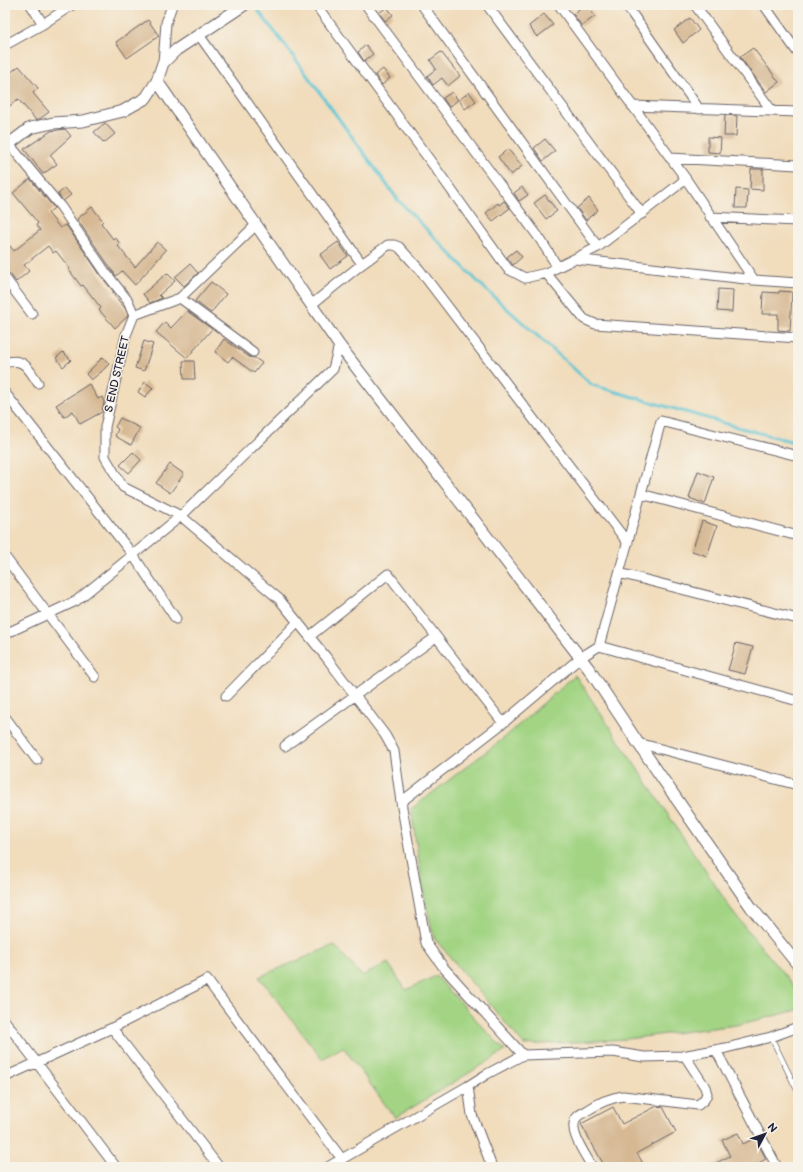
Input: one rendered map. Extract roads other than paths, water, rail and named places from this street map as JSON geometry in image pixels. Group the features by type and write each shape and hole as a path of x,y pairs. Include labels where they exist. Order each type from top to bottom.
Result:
{"street":[{"path":"31,5 43,24"},
{"path":"5,45 43,24 72,5"},
{"path":"172,5 166,23 163,63 157,81 146,98 124,111 83,121 52,123 30,128 7,141 60,207 106,273 128,300 134,315 180,298 256,225"},
{"path":"163,63 176,50 244,5"},
{"path":"316,5 508,269 525,278 546,272 598,247 686,179"},
{"path":"366,5 540,239 557,266"},
{"path":"422,5 598,247"},
{"path":"487,5 642,214"},
{"path":"559,5 686,179 710,217 754,280"},
{"path":"626,5 699,109"},
{"path":"695,5 772,112"},
{"path":"764,5 798,53"},
{"path":"199,35 362,264"},
{"path":"157,81 339,345 590,669 638,743 751,907 798,965"},
{"path":"632,106 798,112"},
{"path":"670,158 798,165"},
{"path":"710,217 798,221"},
{"path":"311,305 388,245 399,247 423,276 628,543"},
{"path":"574,259 754,280 798,283"},
{"path":"546,272 584,319 595,324 798,338"},
{"path":"5,278 32,314"},
{"path":"180,298 253,352"},
{"name":"S END STREET","path":"134,315 126,334 105,427 105,457 123,487 181,516 280,599 385,735 394,751 400,802 426,943 444,968 523,1055"},
{"path":"5,634 76,601 181,516 333,369 339,345"},
{"path":"5,363 12,360 21,362 38,384"},
{"path":"5,393 133,554 176,619"},
{"path":"400,802 503,723 580,658 599,646 661,421 798,456"},
{"path":"641,494 798,536"},
{"path":"5,557 95,677"},
{"path":"619,573 798,619"},
{"path":"310,636 388,574 503,723"},
{"path":"226,696 298,622"},
{"path":"285,746 436,637"},
{"path":"599,646 798,701"},
{"path":"5,717 37,760"},
{"path":"638,743 798,785"},
{"path":"5,1077 112,1028 207,980 342,1159"},
{"path":"5,1020 116,1167"},
{"path":"328,1167 487,1074 523,1055 613,1052 644,1057 685,1056 771,1037 798,1027"},
{"path":"112,1028 219,1167"},
{"path":"716,1050 777,1167"},
{"path":"592,1167 574,1135 573,1124 577,1117 600,1102 612,1097 623,1096 698,1105 704,1100 707,1094 705,1087 685,1056"},
{"path":"468,1086 472,1115 492,1167"}],"lane":[{"path":"771,1037 798,1092"}],"waterway":[{"path":"256,8 288,49 398,200 482,286 592,385 798,443"}]}
